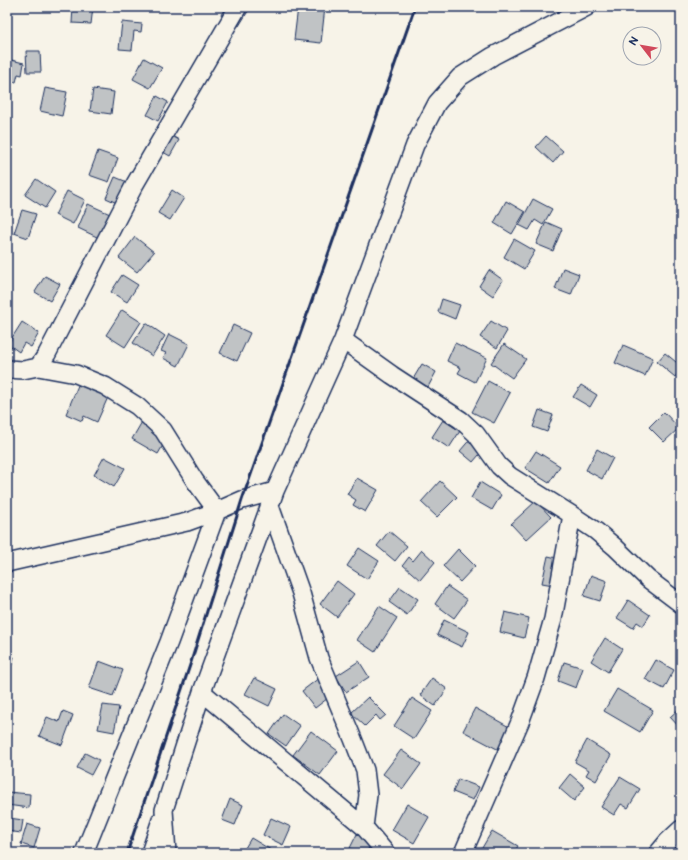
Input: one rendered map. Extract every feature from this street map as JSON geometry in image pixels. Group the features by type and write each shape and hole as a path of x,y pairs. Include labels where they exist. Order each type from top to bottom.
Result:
{"street":[{"path":"38,368 47,354 135,184 238,7"},
{"path":"150,853 202,692 273,498 343,340 415,145 437,104 460,77 493,56 587,7"},
{"path":"343,340 392,376 461,420 476,434 499,466 510,476 596,531 648,579 681,604"},
{"path":"7,369 23,370 38,368 76,374 105,386 137,406 163,430 217,511"},
{"path":"7,563 187,522 242,500 273,498"},
{"path":"273,498 319,658 354,740 365,770 368,795 364,827"},
{"path":"84,853 169,642 217,511"},
{"path":"462,853 520,722 536,678 553,619 572,515"},
{"path":"202,692 364,827 386,853"},
{"path":"164,810 167,853"},
{"path":"658,853 681,829"}],"building":[{"path":"73,7 93,7 91,24 72,23"},
{"path":"225,7 250,8 239,26 221,15"},
{"path":"298,7 325,7 321,43 294,40"},
{"path":"122,22 142,24 141,32 134,31 132,50 119,49"},
{"path":"26,51 40,51 41,72 27,72"},
{"path":"144,58 162,68 150,88 133,79"},
{"path":"7,59 24,63 22,75 18,74 16,82 7,80"},
{"path":"45,88 67,92 62,116 40,111"},
{"path":"93,89 114,92 111,114 90,111"},
{"path":"157,96 168,102 158,121 147,115"},
{"path":"165,132 179,140 170,156 156,148"},
{"path":"546,136 563,151 553,163 536,147"},
{"path":"98,151 118,158 109,182 89,175"},
{"path":"115,177 137,186 128,208 106,198"},
{"path":"36,179 55,192 45,208 25,195"},
{"path":"172,190 184,198 170,220 158,213"},
{"path":"67,191 85,200 73,224 55,215"},
{"path":"533,199 552,209 543,225 535,220 529,230 519,225"},
{"path":"506,201 525,212 512,234 494,223"},
{"path":"88,204 110,214 99,238 78,228"},
{"path":"22,210 36,214 28,238 14,233"},
{"path":"546,222 562,229 553,251 536,244"},
{"path":"135,237 154,252 137,272 119,258"},
{"path":"514,239 535,251 524,269 504,257"},
{"path":"563,268 579,274 571,295 555,289"},
{"path":"489,270 503,280 493,296 479,286"},
{"path":"122,275 138,285 127,302 111,292"},
{"path":"45,276 60,284 50,301 35,292"},
{"path":"442,299 460,305 455,319 438,312"},
{"path":"122,310 141,322 125,347 106,335"},
{"path":"491,321 507,331 497,348 480,337"},
{"path":"22,322 39,333 31,347 24,343 19,352 8,344"},
{"path":"146,323 165,336 152,356 133,343"},
{"path":"233,325 250,333 237,361 220,353"},
{"path":"169,334 189,344 178,366 163,358 166,353 161,351"},
{"path":"455,343 487,358 475,382 458,373 461,368 447,361"},
{"path":"504,344 526,359 512,378 491,363"},
{"path":"623,345 653,358 645,376 615,363"},
{"path":"665,353 681,366 681,369 675,377 657,362"},
{"path":"422,364 436,372 428,387 413,379"},
{"path":"488,381 510,393 494,423 472,412"},
{"path":"79,383 109,395 97,422 84,416 82,421 66,414"},
{"path":"581,385 597,395 590,407 573,397"},
{"path":"539,410 553,415 547,432 533,427"},
{"path":"664,412 679,428 664,442 649,427"},
{"path":"143,420 169,435 158,454 132,439"},
{"path":"443,420 460,431 449,448 432,437"},
{"path":"472,437 485,448 473,462 460,451"},
{"path":"597,449 613,458 602,479 586,470"},
{"path":"536,451 560,466 549,483 525,468"},
{"path":"104,457 125,468 114,487 94,475"},
{"path":"357,478 378,490 365,512 353,505 356,500 347,494"},
{"path":"440,481 457,497 437,517 421,502"},
{"path":"480,482 501,495 492,510 471,498"},
{"path":"536,501 551,517 526,540 511,524"},
{"path":"389,531 407,546 395,561 377,546"},
{"path":"359,548 379,561 367,579 347,566"},
{"path":"458,549 475,566 460,582 443,566"},
{"path":"422,550 435,562 420,580 403,565 409,557 413,561"},
{"path":"548,556 570,561 564,587 542,583"},
{"path":"591,575 607,581 600,601 584,596"},
{"path":"337,581 354,594 337,617 320,604"},
{"path":"447,586 467,600 454,618 435,604"},
{"path":"400,587 418,599 407,615 389,602"},
{"path":"628,600 650,615 643,626 637,622 633,628 617,618"},
{"path":"379,606 397,618 375,652 357,640"},
{"path":"505,612 529,618 524,638 500,632"},
{"path":"444,620 469,632 462,647 437,635"},
{"path":"605,638 622,649 608,672 591,661"},
{"path":"7,655 14,657 7,682"},
{"path":"656,660 674,670 664,689 645,679"},
{"path":"99,661 123,670 113,696 89,688"},
{"path":"359,661 369,677 346,692 336,676"},
{"path":"564,662 583,668 576,688 558,681"},
{"path":"254,678 277,689 269,706 245,694"},
{"path":"319,678 332,695 315,708 302,691"},
{"path":"432,678 447,689 435,706 420,695"},
{"path":"617,689 653,710 640,732 604,711"},
{"path":"368,697 386,715 380,720 376,715 365,726 351,713"},
{"path":"412,698 432,711 414,739 394,726"},
{"path":"103,705 119,707 114,732 98,729"},
{"path":"681,707 681,729 670,717"},
{"path":"475,708 511,728 499,750 463,731"},
{"path":"63,711 73,715 62,745 39,736 47,717 59,722"},
{"path":"283,714 300,726 286,746 269,734"},
{"path":"311,731 338,751 320,775 293,755"},
{"path":"587,740 611,755 596,781 586,775 589,770 575,762"},
{"path":"401,750 421,764 403,789 383,774"},
{"path":"85,753 99,760 91,775 77,768"},
{"path":"570,774 585,787 574,801 559,788"},
{"path":"620,777 640,789 628,808 621,804 614,815 601,807"},
{"path":"458,779 479,787 473,800 453,792"},
{"path":"7,792 30,794 29,808 7,805"},
{"path":"230,799 243,805 235,825 222,820"},
{"path":"407,804 429,817 414,843 392,830"},
{"path":"9,818 23,820 21,833 7,831"},
{"path":"271,818 291,827 283,845 263,835"},
{"path":"27,824 40,828 34,848 21,844"},
{"path":"492,831 518,846 514,853 479,853"},
{"path":"357,834 372,842 366,853 359,853 350,848"},
{"path":"251,838 271,850 269,853 242,853"}],"railway":[{"path":"127,853 191,662 242,500 415,7"}]}
